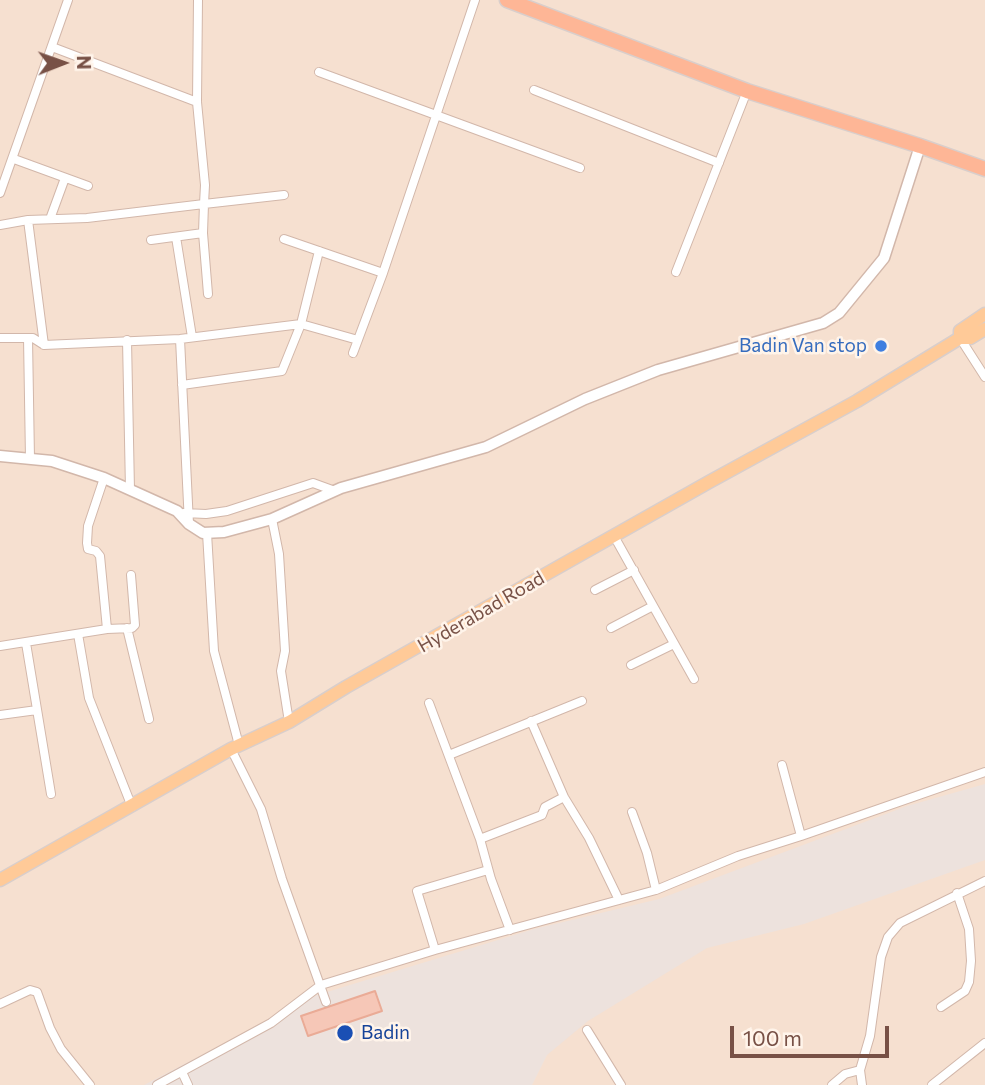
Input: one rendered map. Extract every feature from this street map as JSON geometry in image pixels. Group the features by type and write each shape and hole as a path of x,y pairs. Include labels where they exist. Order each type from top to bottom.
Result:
{"highway":[{"path":"507,0 747,91 985,169"},
{"path":"956,160 985,175"}],"main road":[{"name":"Hyderabad Road","path":"960,338 960,331 985,314"},
{"name":"Hyderabad Road","path":"0,880 235,747 289,722 346,687 857,401 960,338 970,338 985,329"}],"street":[{"path":"0,193 68,0"},
{"path":"198,0 197,102 205,185 203,233 208,294"},
{"path":"353,353 383,273 475,0"},
{"path":"52,47 197,102"},
{"path":"320,72 580,168"},
{"path":"534,90 719,163"},
{"path":"676,272 747,91"},
{"path":"0,456 52,461 104,478 177,511 207,533 224,532 272,519 335,491 486,447 584,399 658,370 823,323 839,313 884,258 920,146"},
{"path":"13,159 88,186"},
{"path":"50,219 65,178"},
{"path":"0,225 28,220 87,218 284,195"},
{"path":"28,220 44,345"},
{"path":"151,240 203,233"},
{"path":"176,237 192,337"},
{"path":"284,239 383,273"},
{"path":"182,385 282,371 301,324 319,251"},
{"path":"0,338 29,338 44,345 180,339 301,324 358,340"},
{"path":"29,338 30,459"},
{"path":"960,338 985,377"},
{"path":"180,339 189,519"},
{"path":"127,340 130,490"},
{"path":"104,478 88,526 87,543 88,549 96,551 100,556 107,629"},
{"path":"189,519 237,508 313,483 335,491"},
{"path":"272,519 279,554 285,651 281,671 289,722"},
{"path":"207,533 214,651 235,747 261,808 282,879 326,1002"},
{"path":"614,536 694,679"},
{"path":"595,590 634,570"},
{"path":"0,646 135,625 131,575"},
{"path":"611,628 653,606"},
{"path":"127,628 149,719"},
{"path":"78,634 89,698 132,807"},
{"path":"26,643 51,794"},
{"path":"631,665 674,644"},
{"path":"449,755 582,701"},
{"path":"429,703 480,839 488,870 510,930"},
{"path":"0,716 37,710"},
{"path":"531,721 564,797 589,838 619,900"},
{"path":"782,765 801,836"},
{"path":"157,1085 271,1023 321,985 435,950 656,890 738,856 985,772"},
{"path":"480,839 542,815 545,807 564,797"},
{"path":"632,812 647,853 656,890"},
{"path":"435,950 417,891 488,870"},
{"path":"862,1085 860,1070 870,1036 881,957 888,937 900,923 985,881"},
{"path":"941,1007 965,991 969,982 969,929 957,893"},
{"path":"0,1004 30,990 37,992 61,1049 90,1085"},
{"path":"587,1030 621,1085"},
{"path":"932,1085 985,1043"},
{"path":"832,1085 845,1074 860,1070"},
{"path":"182,1072 188,1085"}],"shaded area":[{"path":"0,0 985,0 985,1085 0,1085"},
{"path":"985,784 985,860 804,924 707,948 588,1021 547,1055 532,1085 144,1085 317,995 534,929 659,899 907,806"}],"building":[{"path":"375,991 382,1011 308,1036 301,1016"}],"place":[{"name":"Badin Van stop","path":"881,346"},
{"name":"Badin","path":"345,1033"}]}
